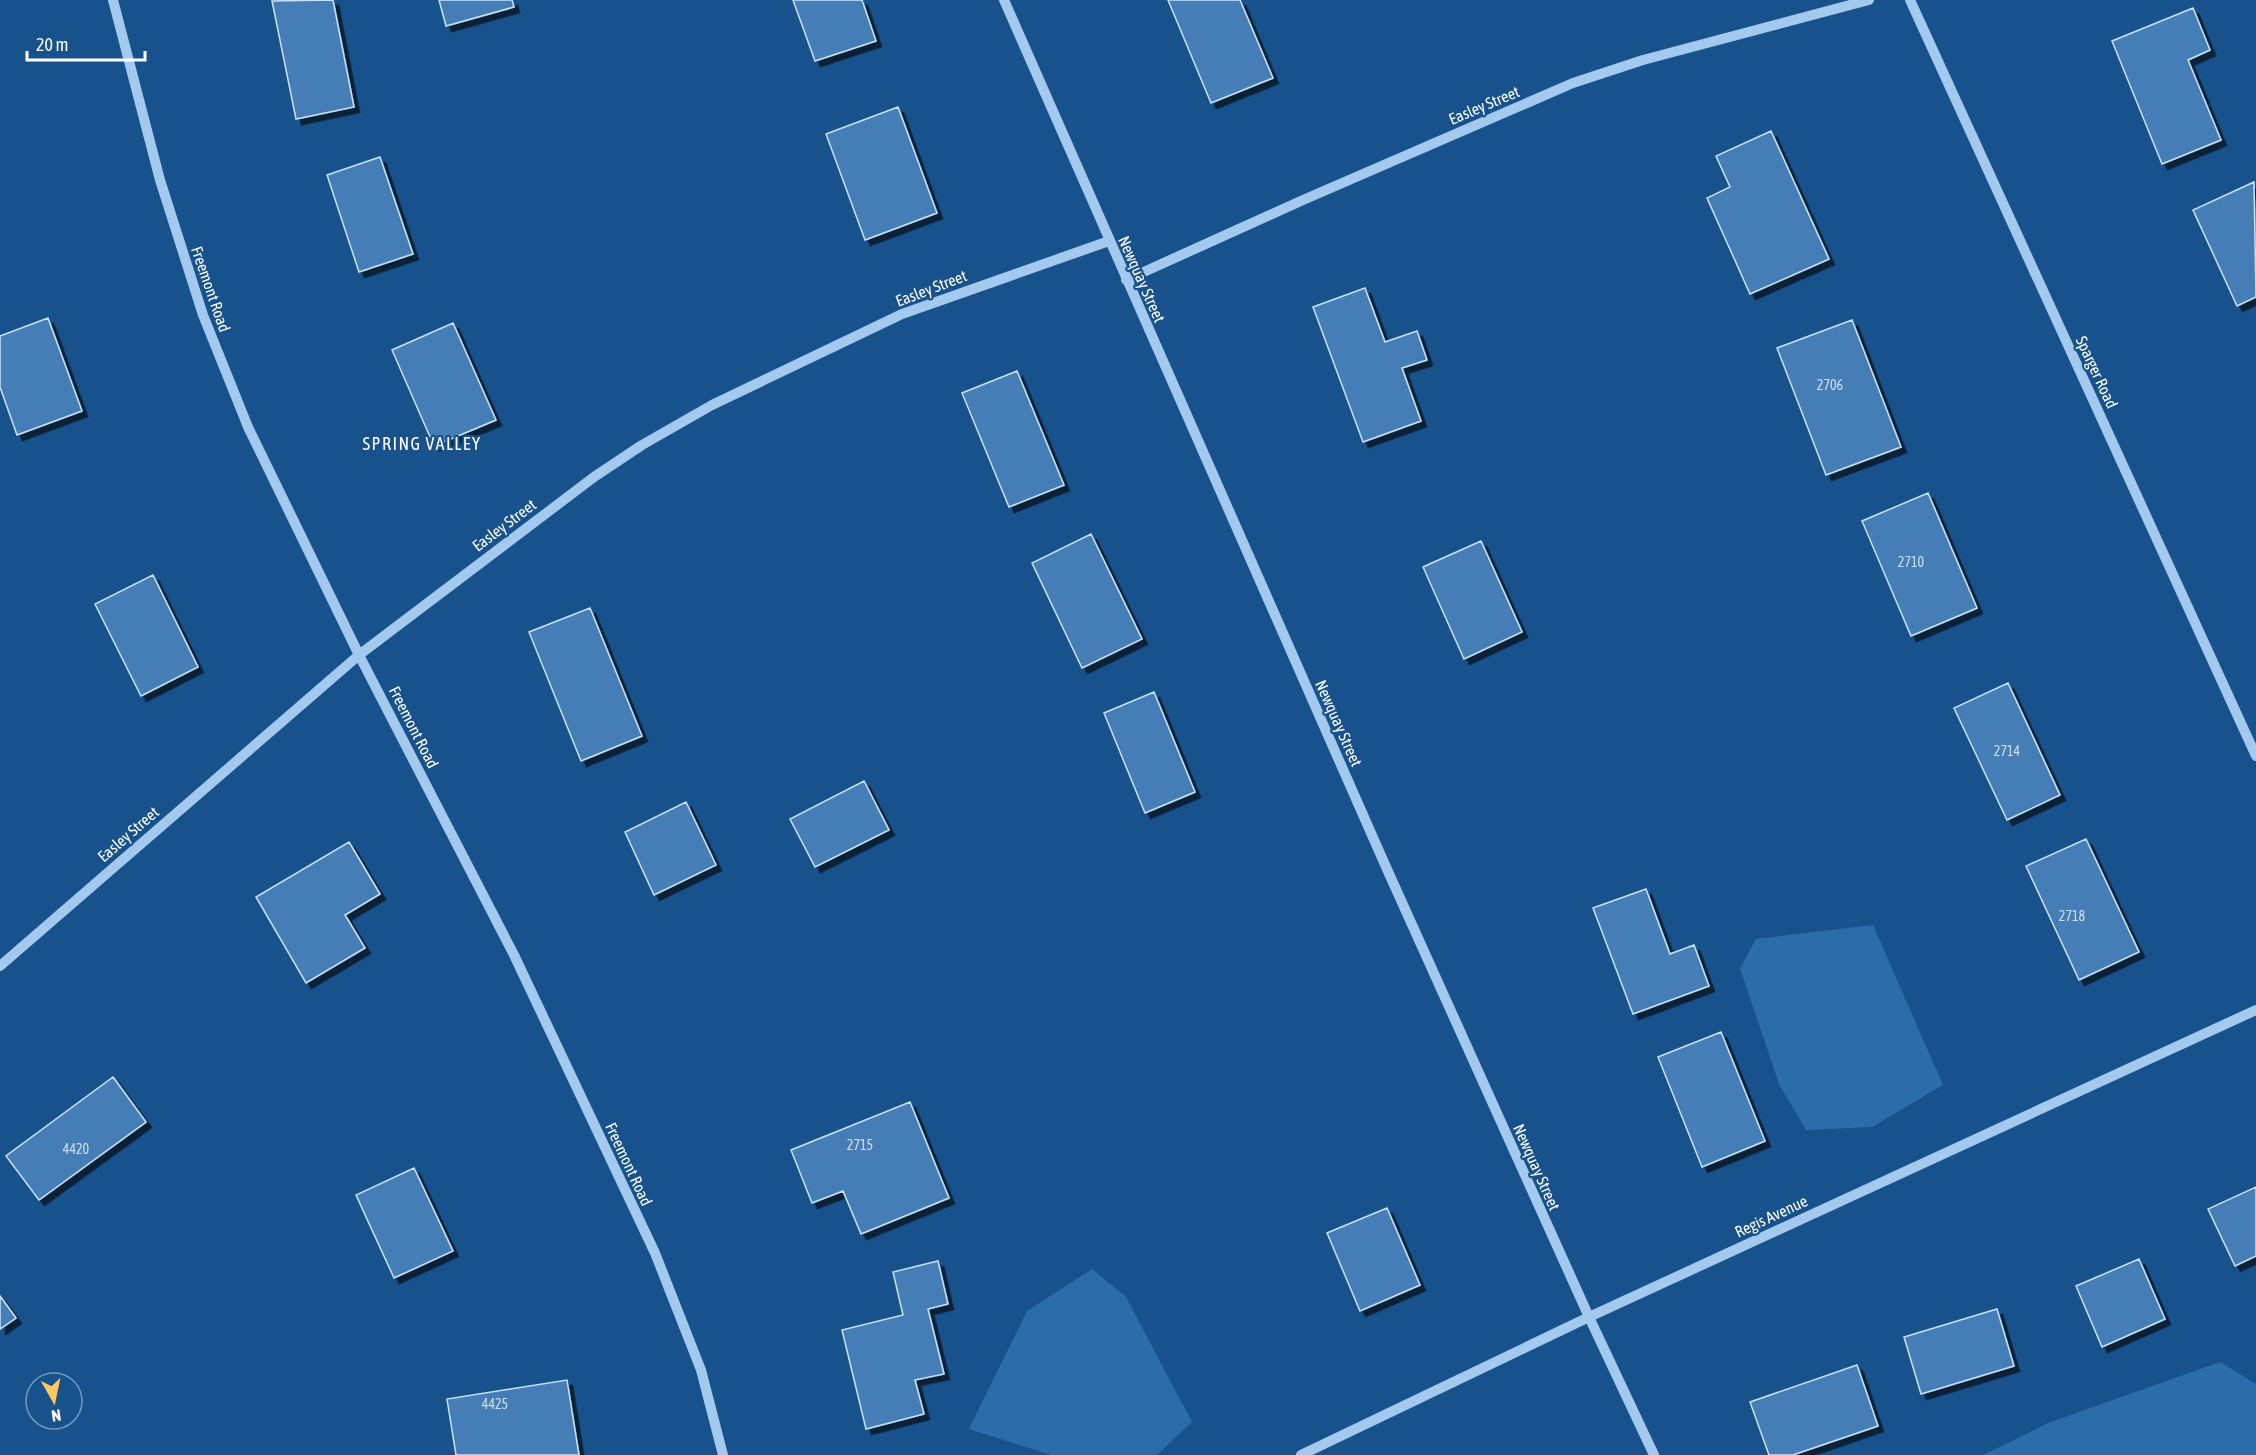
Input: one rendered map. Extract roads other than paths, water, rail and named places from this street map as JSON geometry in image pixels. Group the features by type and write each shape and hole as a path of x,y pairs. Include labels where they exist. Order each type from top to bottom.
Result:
{"street":[{"name":"Freemont Road","path":"113,0 160,180 203,315 248,428 359,655 514,955 655,1253 701,1370 723,1455"},
{"name":"Newquay Street","path":"1004,0 1126,280 1588,1317 1654,1455"},
{"name":"Easley Street","path":"1126,280 1303,200 1573,83 1643,60 1869,0"},
{"name":"Sparger Road","path":"1910,0 2256,756"},
{"name":"Easley Street","path":"0,966 359,655 594,477 712,405 902,314 1109,241"},
{"name":"Regis Avenue","path":"1301,1455 1588,1317 2256,1010"}],"district":[{"name":"SPRING VALLEY","path":"422,444"}]}
